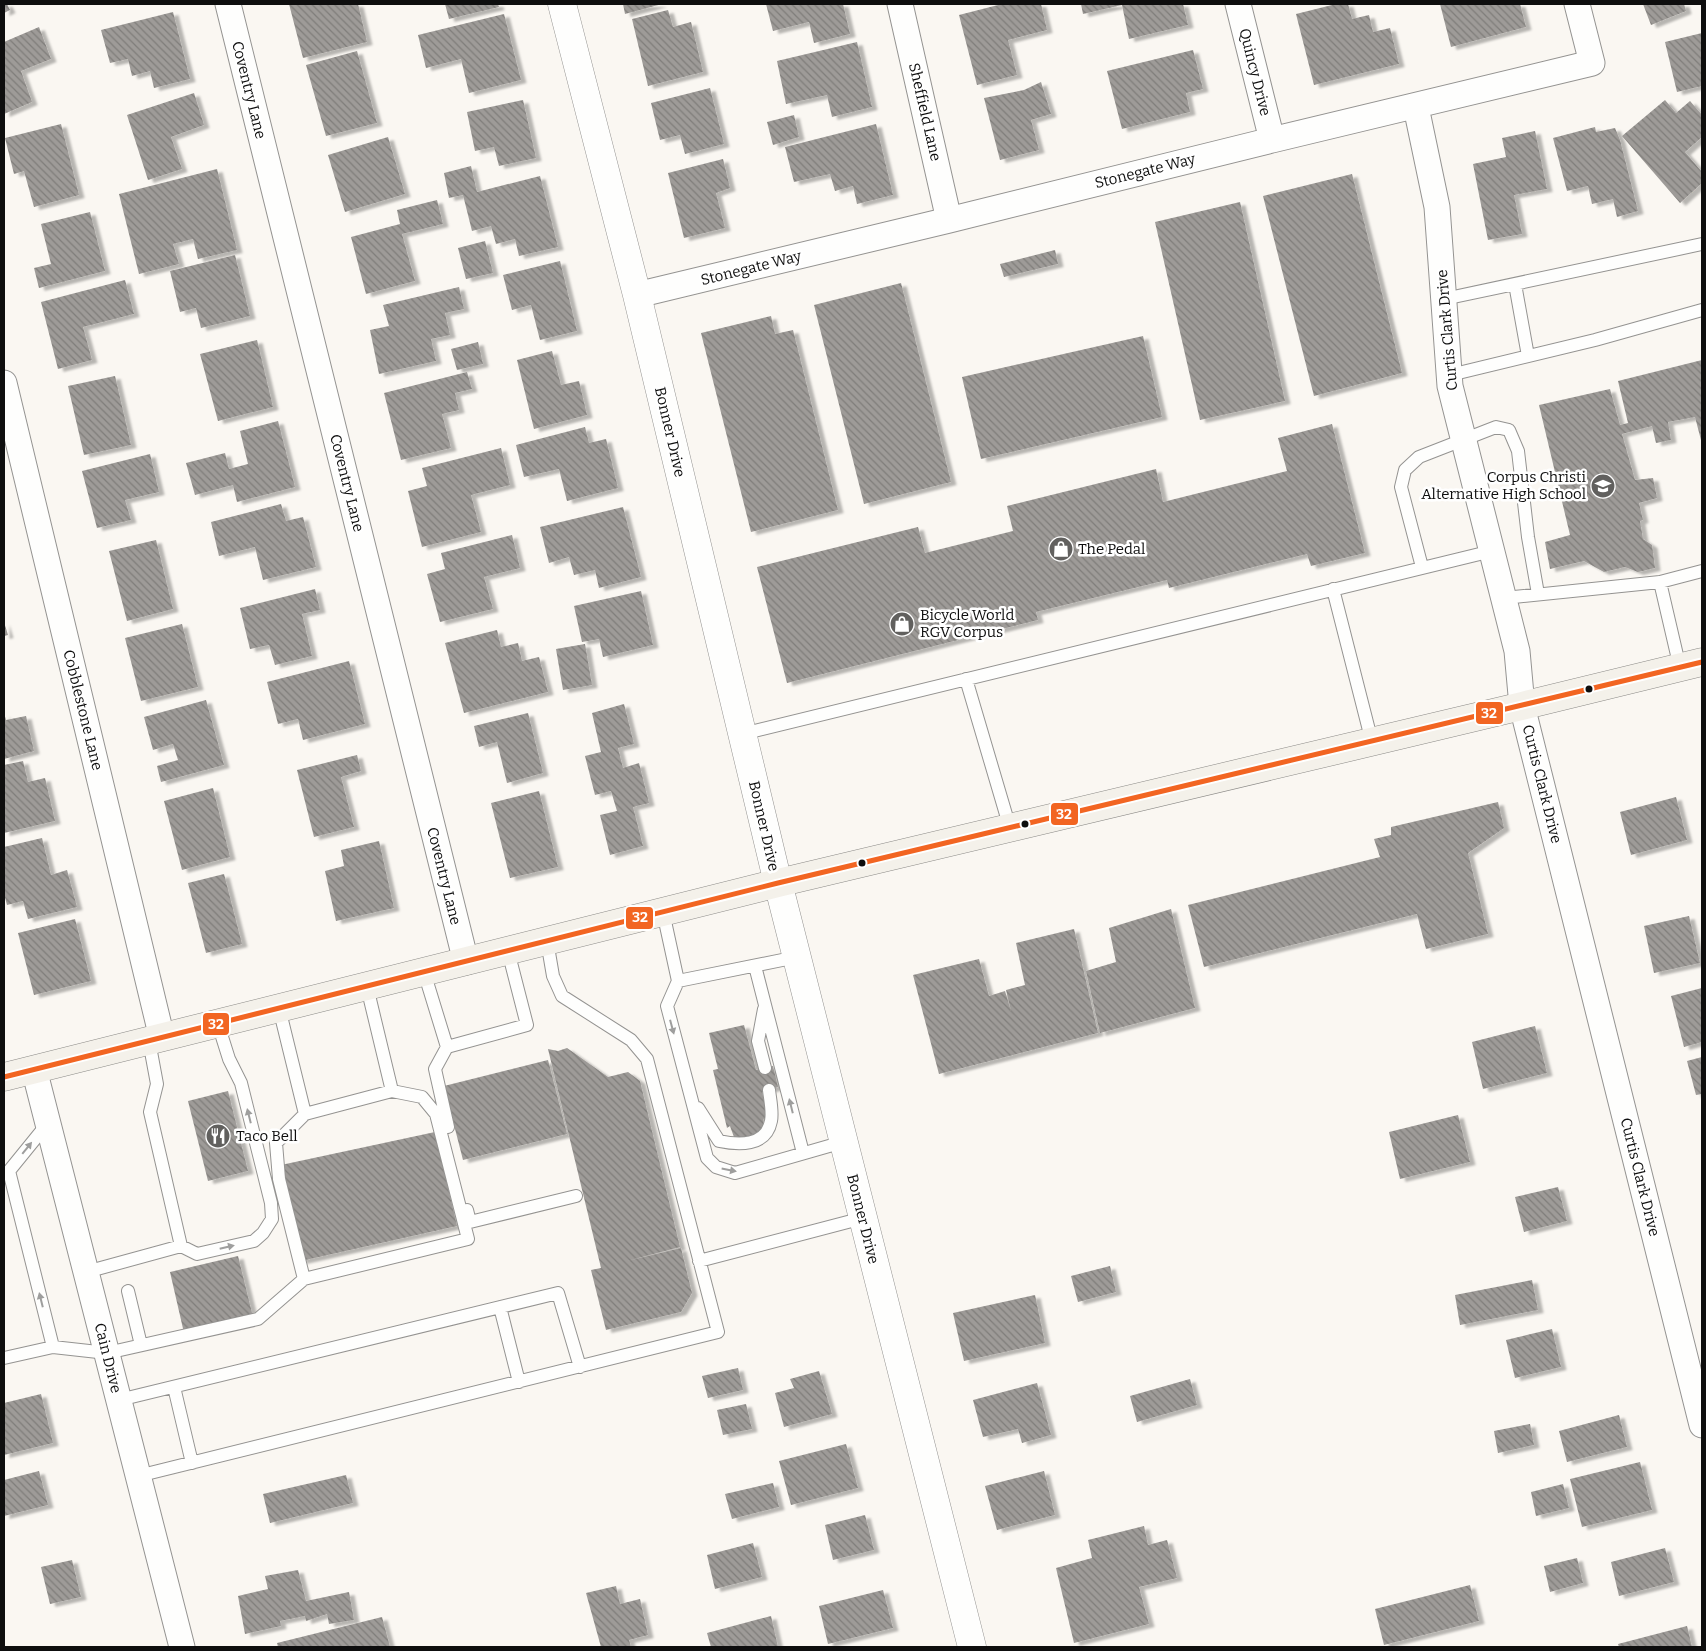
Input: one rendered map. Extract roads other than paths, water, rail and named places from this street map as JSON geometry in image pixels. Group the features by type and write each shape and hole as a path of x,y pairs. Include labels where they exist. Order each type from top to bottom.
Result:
{"main road":[{"path":"4,1077 778,883 1691,665"}],"street":[{"name":"Coventry Lane","path":"228,4 466,962"},
{"name":"Bonner Drive","path":"562,4 637,295 778,883 972,1647"},
{"name":"Sheffield Lane","path":"900,4 949,220"},
{"name":"Quincy Drive","path":"1238,4 1272,140"},
{"name":"Stonegate Way","path":"637,295 1592,64 1577,4"},
{"name":"Curtis Clark Drive","path":"1416,107 1437,206 1450,386 1517,651 1522,706 1702,1425"},
{"name":"Cobblestone Lane","path":"4,383 14,463 156,1039"},
{"name":"Cain Drive","path":"34,1069 182,1647"}],"lane":[{"path":"1444,299 1702,244"},
{"path":"1515,284 1528,356"},
{"path":"1450,375 1595,340 1702,310"},
{"path":"1422,567 1401,486 1405,470 1419,457 1496,427 1509,430 1518,451 1528,537 1538,594"},
{"path":"742,734 1492,551"},
{"path":"1504,598 1660,582 1702,570"},
{"path":"1660,582 1691,665"},
{"path":"1333,589 1372,742"},
{"path":"966,679 1010,828"},
{"path":"664,912 678,981 667,1006 707,1158 716,1167 736,1172 844,1142"},
{"path":"138,1476 718,1332 647,1059 631,1040 562,996 553,976 547,941"},
{"path":"447,1046 527,1025 508,951"},
{"path":"678,981 797,957"},
{"path":"755,966 803,1153"},
{"path":"424,972 447,1046 435,1069 470,1222 576,1196"},
{"path":"367,987 392,1091"},
{"path":"764,1003 758,1041 765,1068"},
{"path":"279,1008 306,1114"},
{"path":"86,1272 181,1246 197,1254 254,1241 263,1234 272,1219 271,1203 241,1083 229,1059 218,1024"},
{"path":"156,1039 157,1084 150,1112 181,1246"},
{"path":"691,1098 719,1141 736,1145 760,1140 769,1129 772,1120 769,1090"},
{"path":"4,1358 53,1347 107,1353 258,1319 304,1278 468,1238 436,1114 422,1097 392,1091 306,1114 276,1143 279,1179 304,1278"},
{"path":"48,1123 8,1171 53,1347"},
{"path":"699,1261 863,1218"},
{"path":"128,1291 141,1345"},
{"path":"119,1400 558,1293 580,1367"},
{"path":"500,1307 519,1382"},
{"path":"174,1386 192,1463"}],"place":[{"name":"Corpus Christi Alternative High School","path":"1603,486"},
{"name":"The Pedal","path":"1061,549"},
{"name":"Bicycle World RGV Corpus","path":"902,624"},
{"name":"Taco Bell","path":"218,1136"}]}
